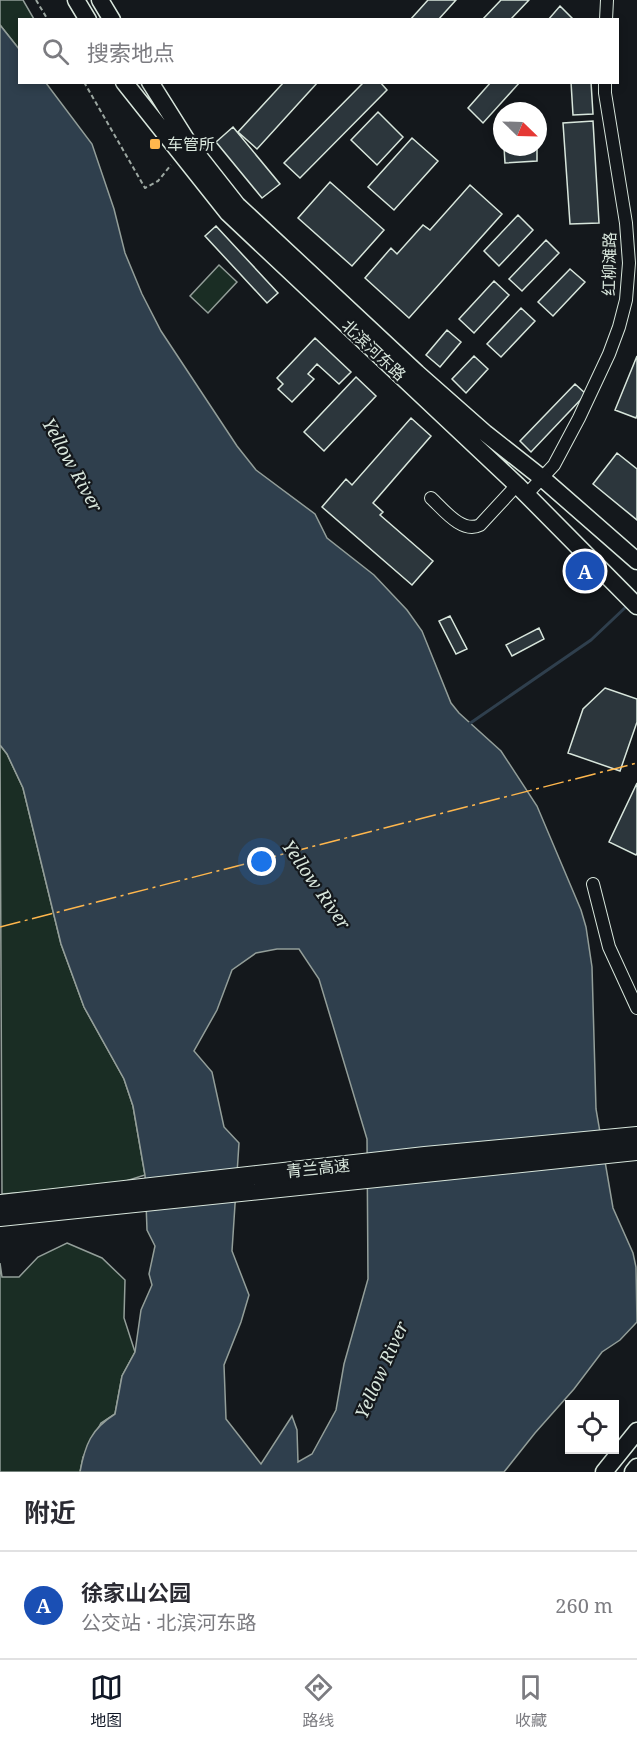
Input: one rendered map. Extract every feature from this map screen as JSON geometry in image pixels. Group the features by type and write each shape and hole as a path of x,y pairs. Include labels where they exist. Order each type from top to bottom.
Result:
{"highway":[{"name":"青兰高速","path":"0,1204 425,1156 637,1136"},
{"name":"青兰高速","path":"0,1217 637,1151"}],"main road":[{"path":"76,0 87,18"},
{"path":"100,0 111,18"},
{"name":"北滨河东路","path":"126,84 228,213 522,489 637,606"},
{"name":"北滨河东路","path":"151,84 189,144 237,205 417,373 637,561"},
{"path":"604,1472 637,1431"},
{"path":"633,1472 637,1467"}],"street":[{"path":"606,18 607,0"},
{"name":"红柳滩路","path":"431,498 462,525 476,528 522,489 542,478 554,465 609,354 626,300 629,262 626,223 605,84"},
{"path":"593,884 609,947 637,1008"}],"path":[{"path":"36,0 47,18"},
{"path":"85,84 145,188 158,181 181,154"}],"green space":[{"path":"0,0 23,0 33,18 18,18 18,48 0,25"},
{"path":"219,265 237,282 208,313 190,296"},
{"path":"0,745 7,754 23,788 61,944 84,1007 124,1079 133,1106 145,1175 110,1186 2,1194"},
{"path":"67,1243 102,1258 125,1280 124,1318 135,1352 122,1376 115,1414 101,1423 83,1457 80,1472 0,1472 0,1263 2,1277 19,1277 38,1257"}],"water":[{"name":"Yellow River","path":"0,25 18,48 18,84 47,84 92,144 114,209 125,253 161,331 237,446 256,470 315,514 327,538 374,575 407,610 422,631 451,703 501,751 537,806 581,910 592,967 596,1109 613,1208 633,1253 636,1267 637,1322 620,1340 602,1352 504,1472 80,1472 90,1439 100,1426 115,1414 122,1376 135,1352 141,1310 152,1285 149,1274 155,1246 147,1230 145,1175 133,1106 124,1079 84,1007 61,944 23,788 7,754 0,745","holes":["277,949 299,949 319,979 367,1139 368,1279 344,1364 336,1410 312,1454 298,1462 297,1430 292,1416 261,1464 226,1419 224,1365 249,1295 232,1251 239,1143 224,1127 212,1072 194,1051 217,1010 232,970 256,953"]}],"building":[{"path":"428,0 456,0 440,18 412,18"},
{"path":"501,0 529,0 512,18 484,18"},
{"path":"560,6 572,18 550,18"},
{"path":"282,84 316,84 257,149 238,132"},
{"path":"362,84 382,84 387,90 300,178 284,163"},
{"path":"489,84 518,84 502,102 493,102 493,112 483,123 468,108"},
{"path":"571,84 591,84 593,114 573,115"},
{"path":"378,112 403,137 377,165 351,140"},
{"path":"593,121 599,223 570,224 563,123"},
{"path":"233,127 280,184 262,198 216,142"},
{"path":"412,138 438,161 394,210 368,187"},
{"path":"505,156 537,156 537,161 505,163"},
{"path":"330,182 384,230 352,266 298,218"},
{"path":"470,185 502,214 409,318 365,278 391,248 397,254 423,225 430,230"},
{"path":"518,215 533,230 499,266 484,251"},
{"path":"216,226 278,293 267,303 205,236"},
{"path":"546,240 559,253 522,291 509,279"},
{"path":"570,269 585,282 553,316 538,302"},
{"path":"494,281 509,295 474,333 459,319"},
{"path":"521,308 535,321 501,357 487,344"},
{"path":"447,330 461,342 440,367 426,355"},
{"path":"315,338 351,372 339,384 317,364 308,374 314,379 292,402 278,389 283,384 277,378"},
{"path":"474,356 488,369 466,393 452,379"},
{"path":"637,356 637,415 636,418 615,410"},
{"path":"356,377 376,396 324,451 304,432"},
{"path":"575,384 586,394 531,452 520,441"},
{"path":"411,418 431,436 373,503 383,512 380,515 433,561 412,585 322,507 346,479 352,485"},
{"path":"617,453 637,469 637,520 593,484"},
{"path":"450,616 467,649 456,654 439,621"},
{"path":"539,628 544,639 512,656 506,645"},
{"path":"605,688 637,699 637,722 620,771 568,753 583,709"},
{"path":"637,783 637,853 636,855 609,842"}],"waterway":[{"path":"469,724 591,640 629,604"}],"power":[{"path":"0,927 637,763"}],"place":[{"name":"车管所","path":"155,144"},
{"name":"徐家山公园","path":"585,571"}]}
